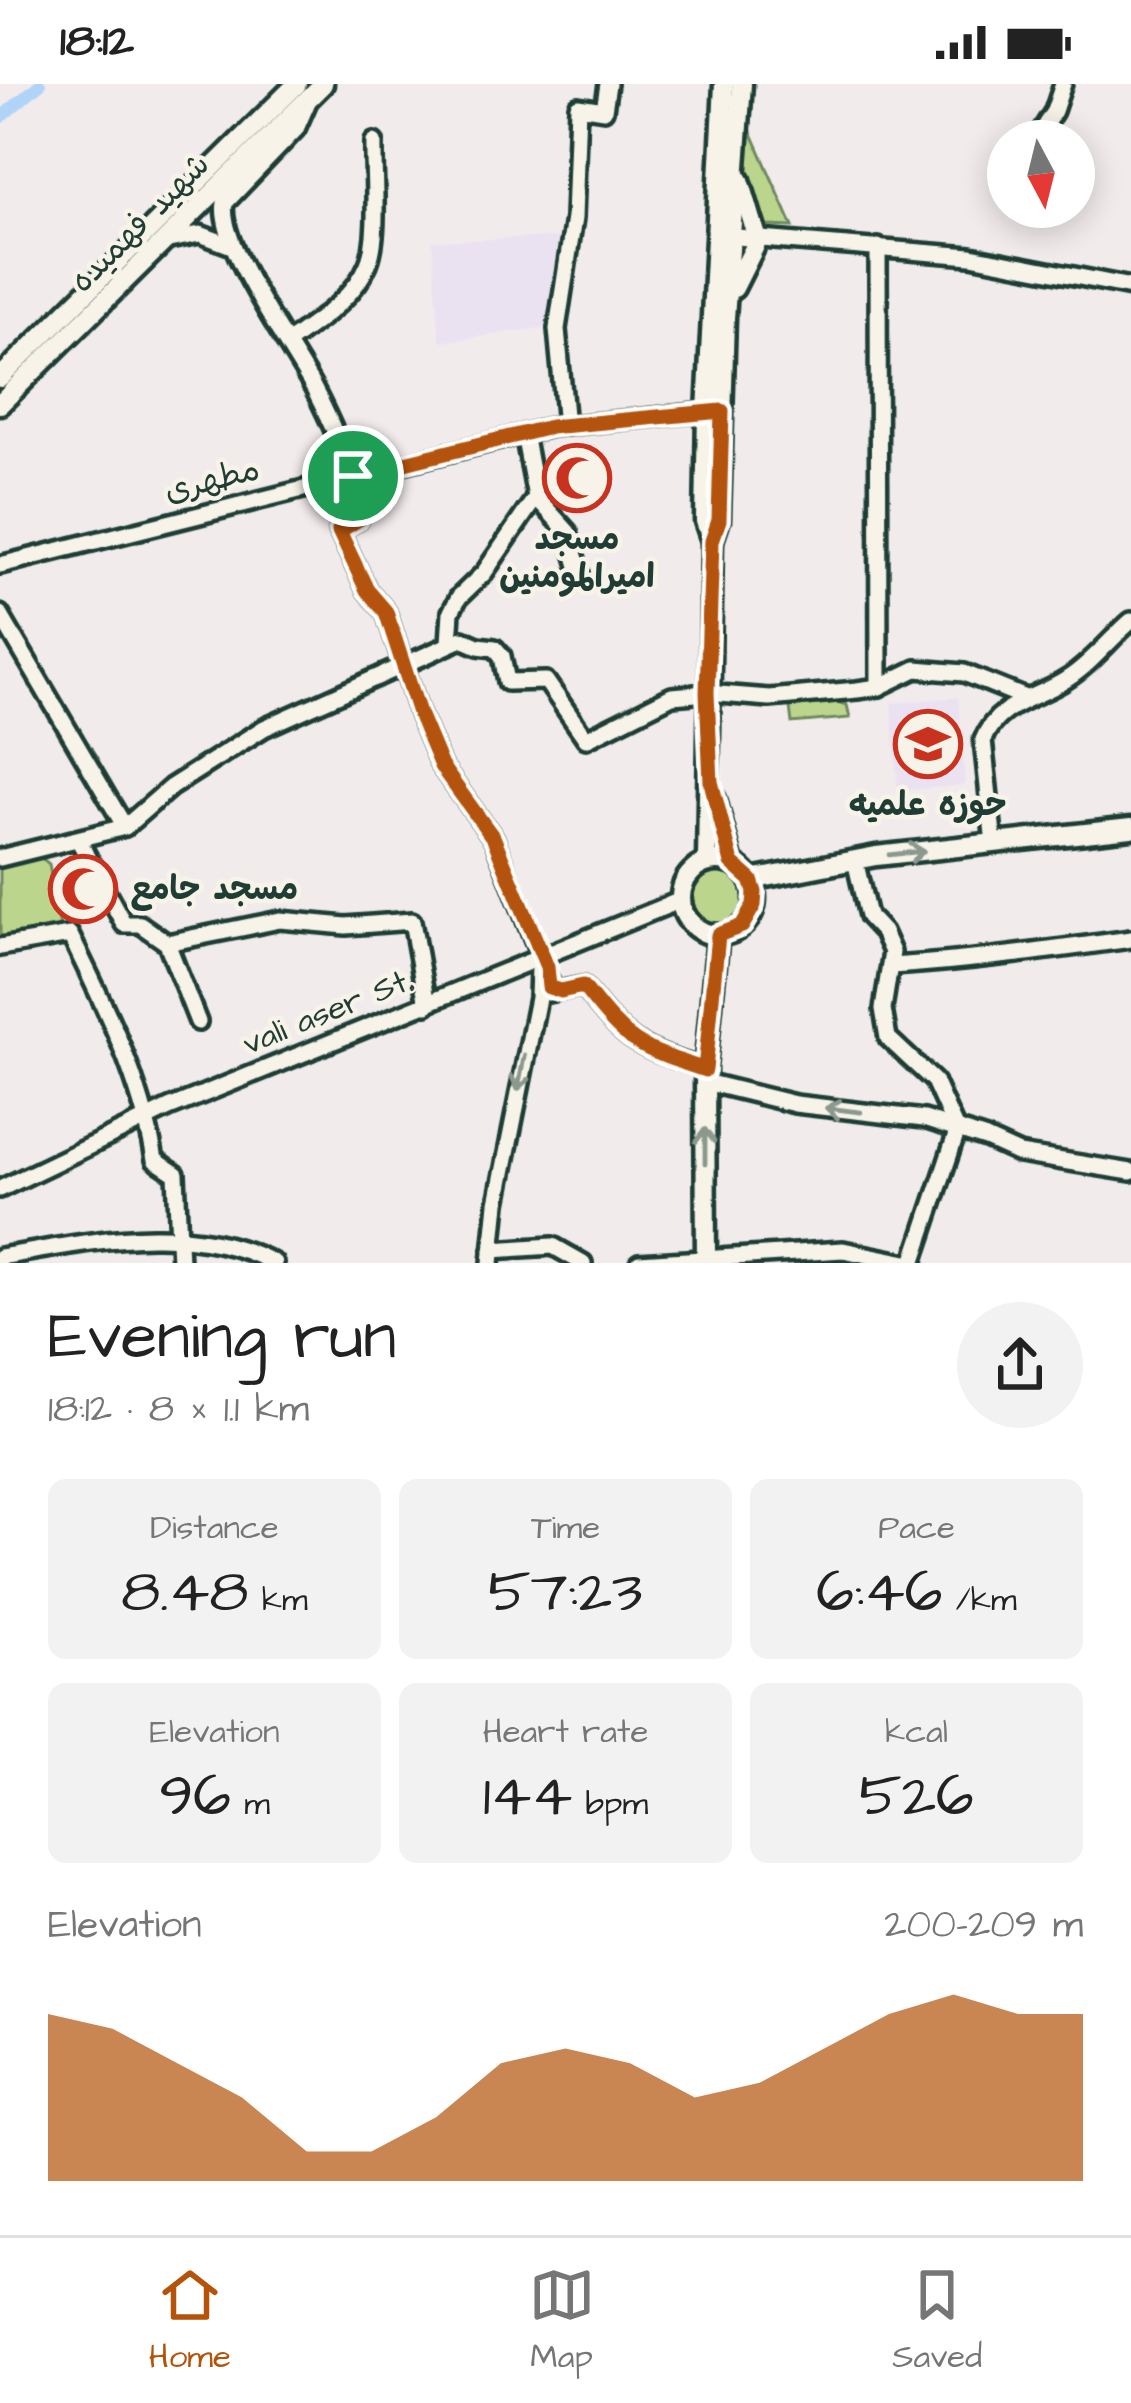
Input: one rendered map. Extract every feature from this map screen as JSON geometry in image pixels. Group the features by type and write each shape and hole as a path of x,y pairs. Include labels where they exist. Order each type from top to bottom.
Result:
{"main road":[{"path":"714,411 725,318 724,84"},
{"path":"707,862 712,541 719,520 714,411 723,236 742,84"},
{"name":"شهید فهمیده","path":"0,404 164,242 310,88"},
{"name":"شهید فهمیده","path":"0,378 310,88"},
{"path":"725,318 737,278 758,240 735,164"},
{"path":"711,782 732,863 751,880 754,905 742,926 718,935 697,928 681,900 687,877 707,862 732,863"},
{"path":"751,880 854,860 1131,828"},
{"path":"706,1262 705,1076 718,935"}],"street":[{"path":"566,426 557,328 574,218 578,106 604,110 608,84"},
{"path":"1048,120 1063,84"},
{"path":"310,88 296,129 225,203 223,216 232,246 332,424 359,519 339,531 367,590 386,612 441,766 494,839 543,959 538,969 546,994 496,1203 491,1256 553,1246 583,1263"},
{"path":"287,343 347,294 370,260 374,142"},
{"path":"164,242 200,234 232,246"},
{"path":"723,236 971,256 1131,287"},
{"path":"878,248 879,687"},
{"name":"مطهری","path":"0,565 524,434 714,411"},
{"path":"524,434 536,497 568,532 580,573"},
{"path":"449,643 451,612 459,597 484,573 536,497"},
{"path":"0,614 125,827"},
{"path":"994,844 983,740 989,725 1026,698 1068,679 1131,620"},
{"path":"0,858 125,827 171,787 265,728 462,639 496,648 507,682 546,681 586,739 672,695 770,698 879,687 916,669 964,674 1026,698"},
{"path":"79,841 124,924 140,924 167,944 198,1022"},
{"path":"639,1263 843,1250 910,1263 957,1132 934,1081 888,1038 883,1009 892,952 883,932 868,916 854,860"},
{"name":"vali aser St.","path":"0,1189 148,1118 681,900"},
{"path":"167,944 280,920 346,926 412,921 427,1005"},
{"path":"0,947 70,935 117,1027 148,1118 155,1160 176,1174 180,1263"},
{"path":"891,966 1131,939"},
{"path":"546,994 583,986 626,1038 646,1050 705,1076 795,1104 924,1119 1019,1154 1131,1172"},
{"path":"0,1257 98,1240 179,1237 243,1248 274,1263"}],"shaded area":[{"path":"560,237 549,327 440,342 432,241"},
{"name":"حوزه علمیه","path":"958,697 965,785 898,791 891,703"}],"green space":[{"path":"743,113 793,227 767,226 741,164"},
{"path":"847,705 850,718 792,723 790,707"},
{"path":"39,856 49,864 61,934 0,954 0,869"},
{"path":"718,872 736,880 744,898 736,916 718,924 700,916 692,898 700,880"}],"waterway":[{"path":"0,118 40,84"}],"place":[{"name":"مسجد امیرالمومنین","path":"577,478"},
{"name":"حوزه علمیه","path":"928,744"},
{"name":"مسجد جامع","path":"83,889"}],"route":[{"path":"722,411 707,693 711,782 732,863 751,880 755,892 750,916 742,926 718,935 705,1070 646,1050 626,1038 583,986 561,991 549,987 547,967 494,839 441,766 386,612 367,590 339,531 359,519 344,478 353,476 550,427 722,411"}]}
